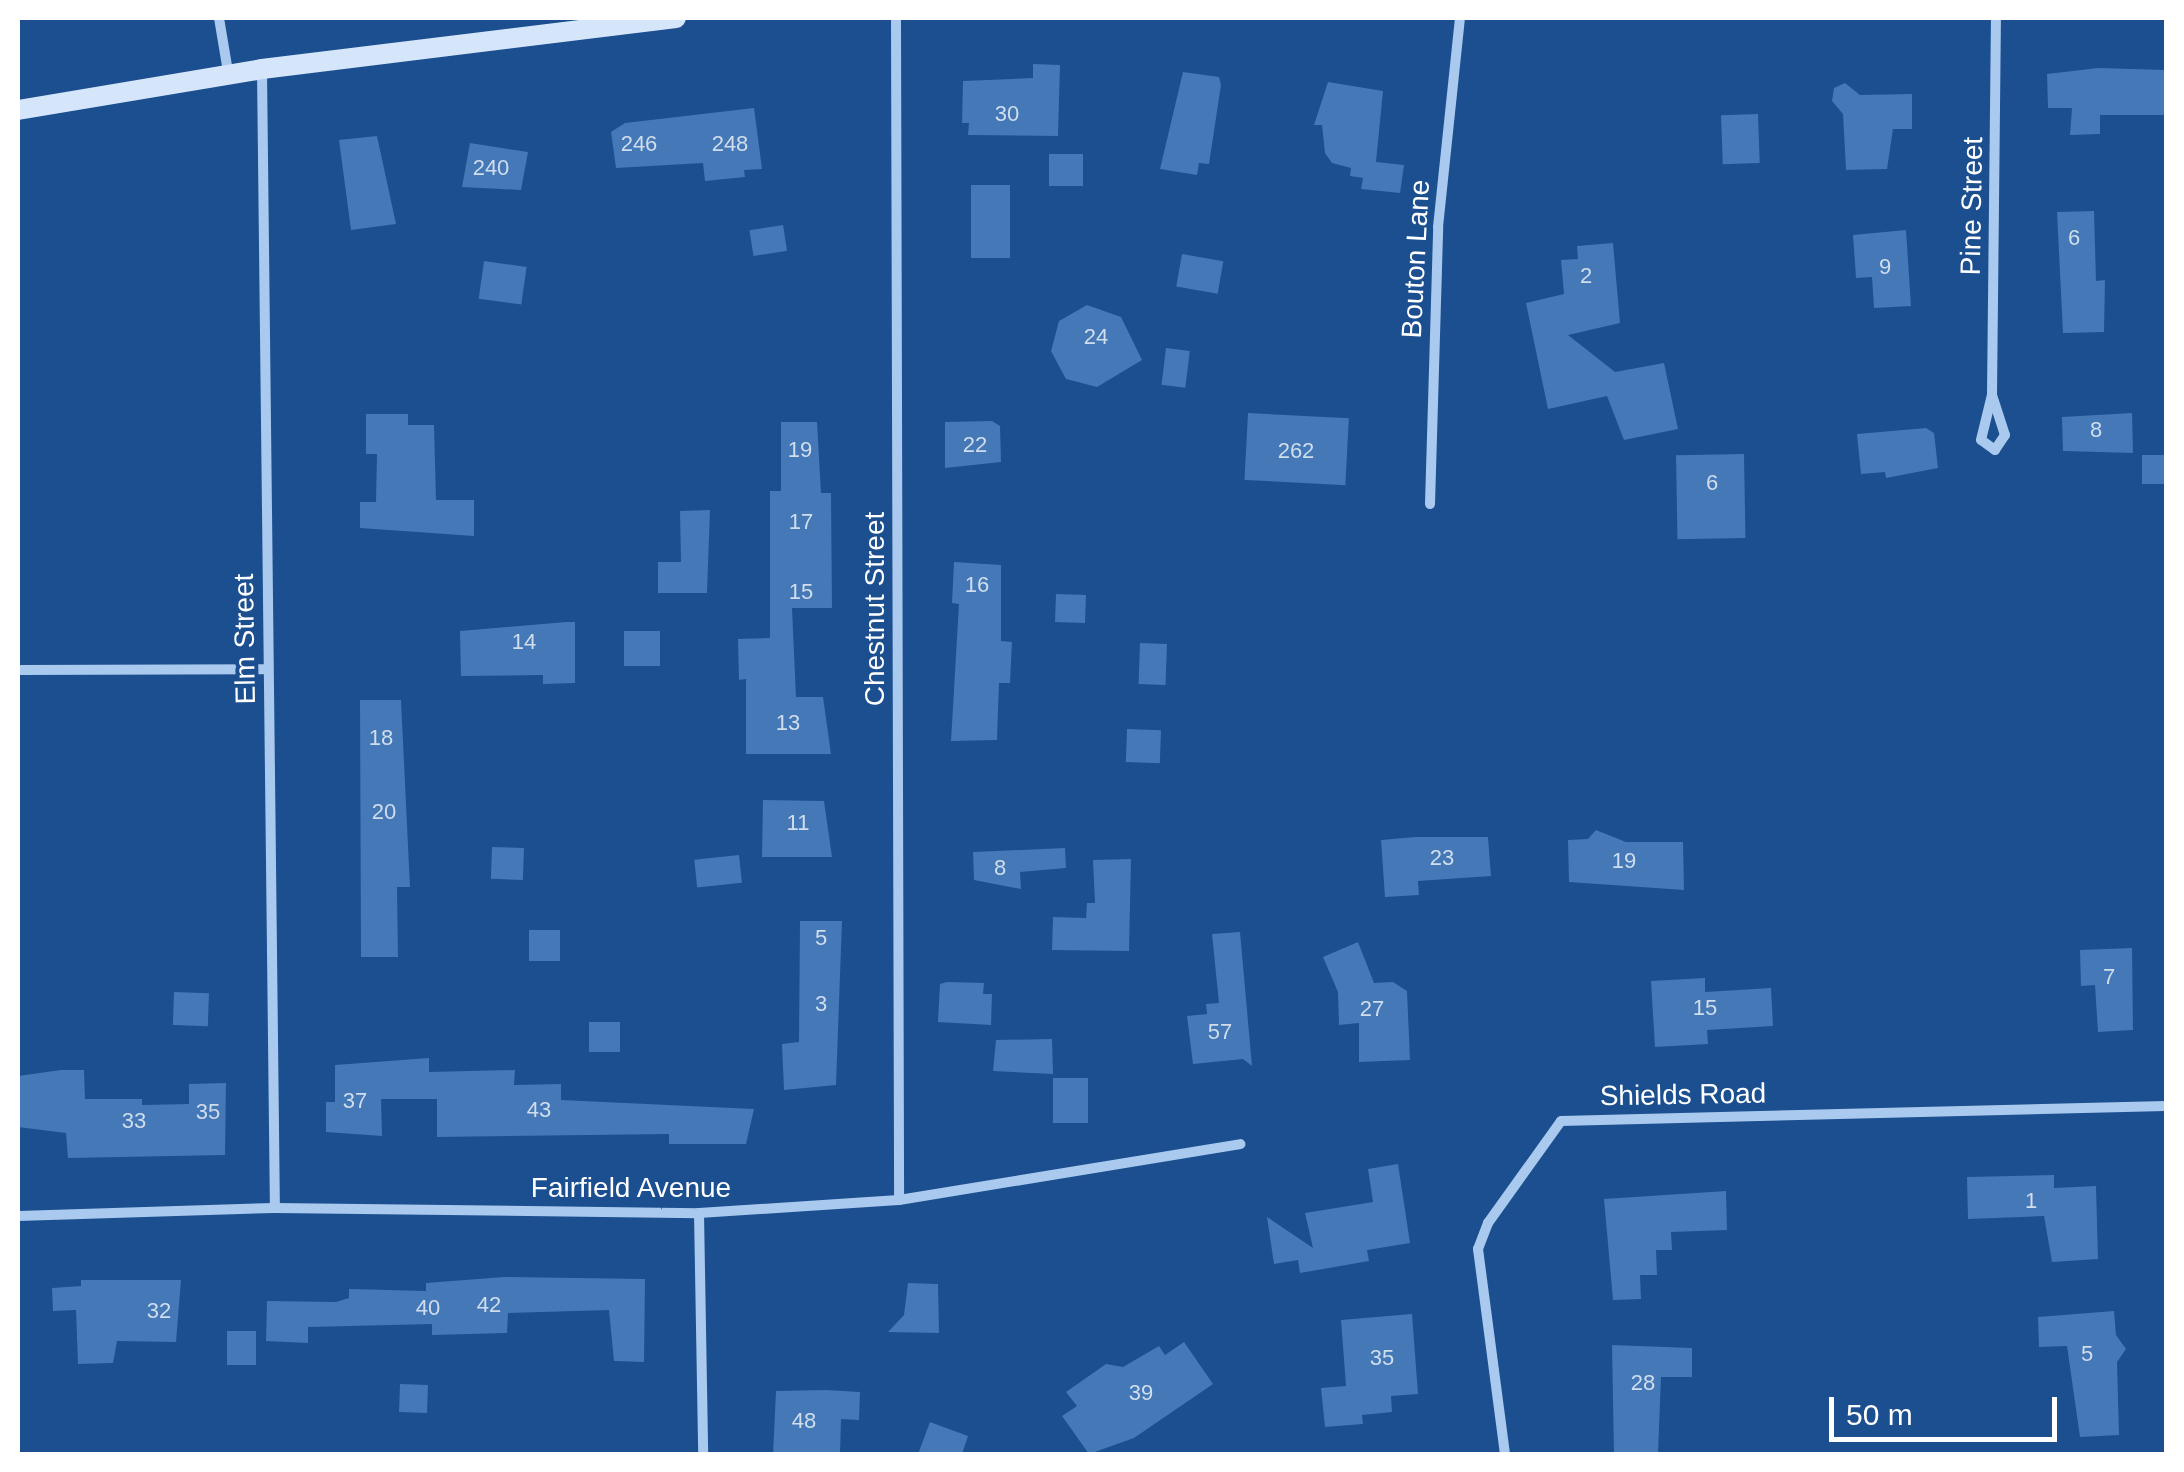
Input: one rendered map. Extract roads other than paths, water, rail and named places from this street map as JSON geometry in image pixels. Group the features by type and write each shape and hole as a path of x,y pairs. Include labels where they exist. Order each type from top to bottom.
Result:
{"main road":[{"path":"18,110 229,79 262,69 676,18"}],"street":[{"path":"219,18 229,79"},
{"name":"Chestnut Street","path":"896,18 899,1200"},
{"name":"Bouton Lane","path":"1430,504 1438,227 1460,18"},
{"name":"Pine Street","path":"1992,394 1996,18"},
{"name":"Elm Street","path":"262,69 276,1208"},
{"path":"18,670 268,669"},
{"name":"Shields Road","path":"1505,1454 1478,1249 1488,1223 1561,1121 2166,1106"},
{"name":"Fairfield Avenue","path":"18,1216 276,1208 699,1214 899,1200 1240,1144"},
{"path":"699,1214 703,1454"}]}
